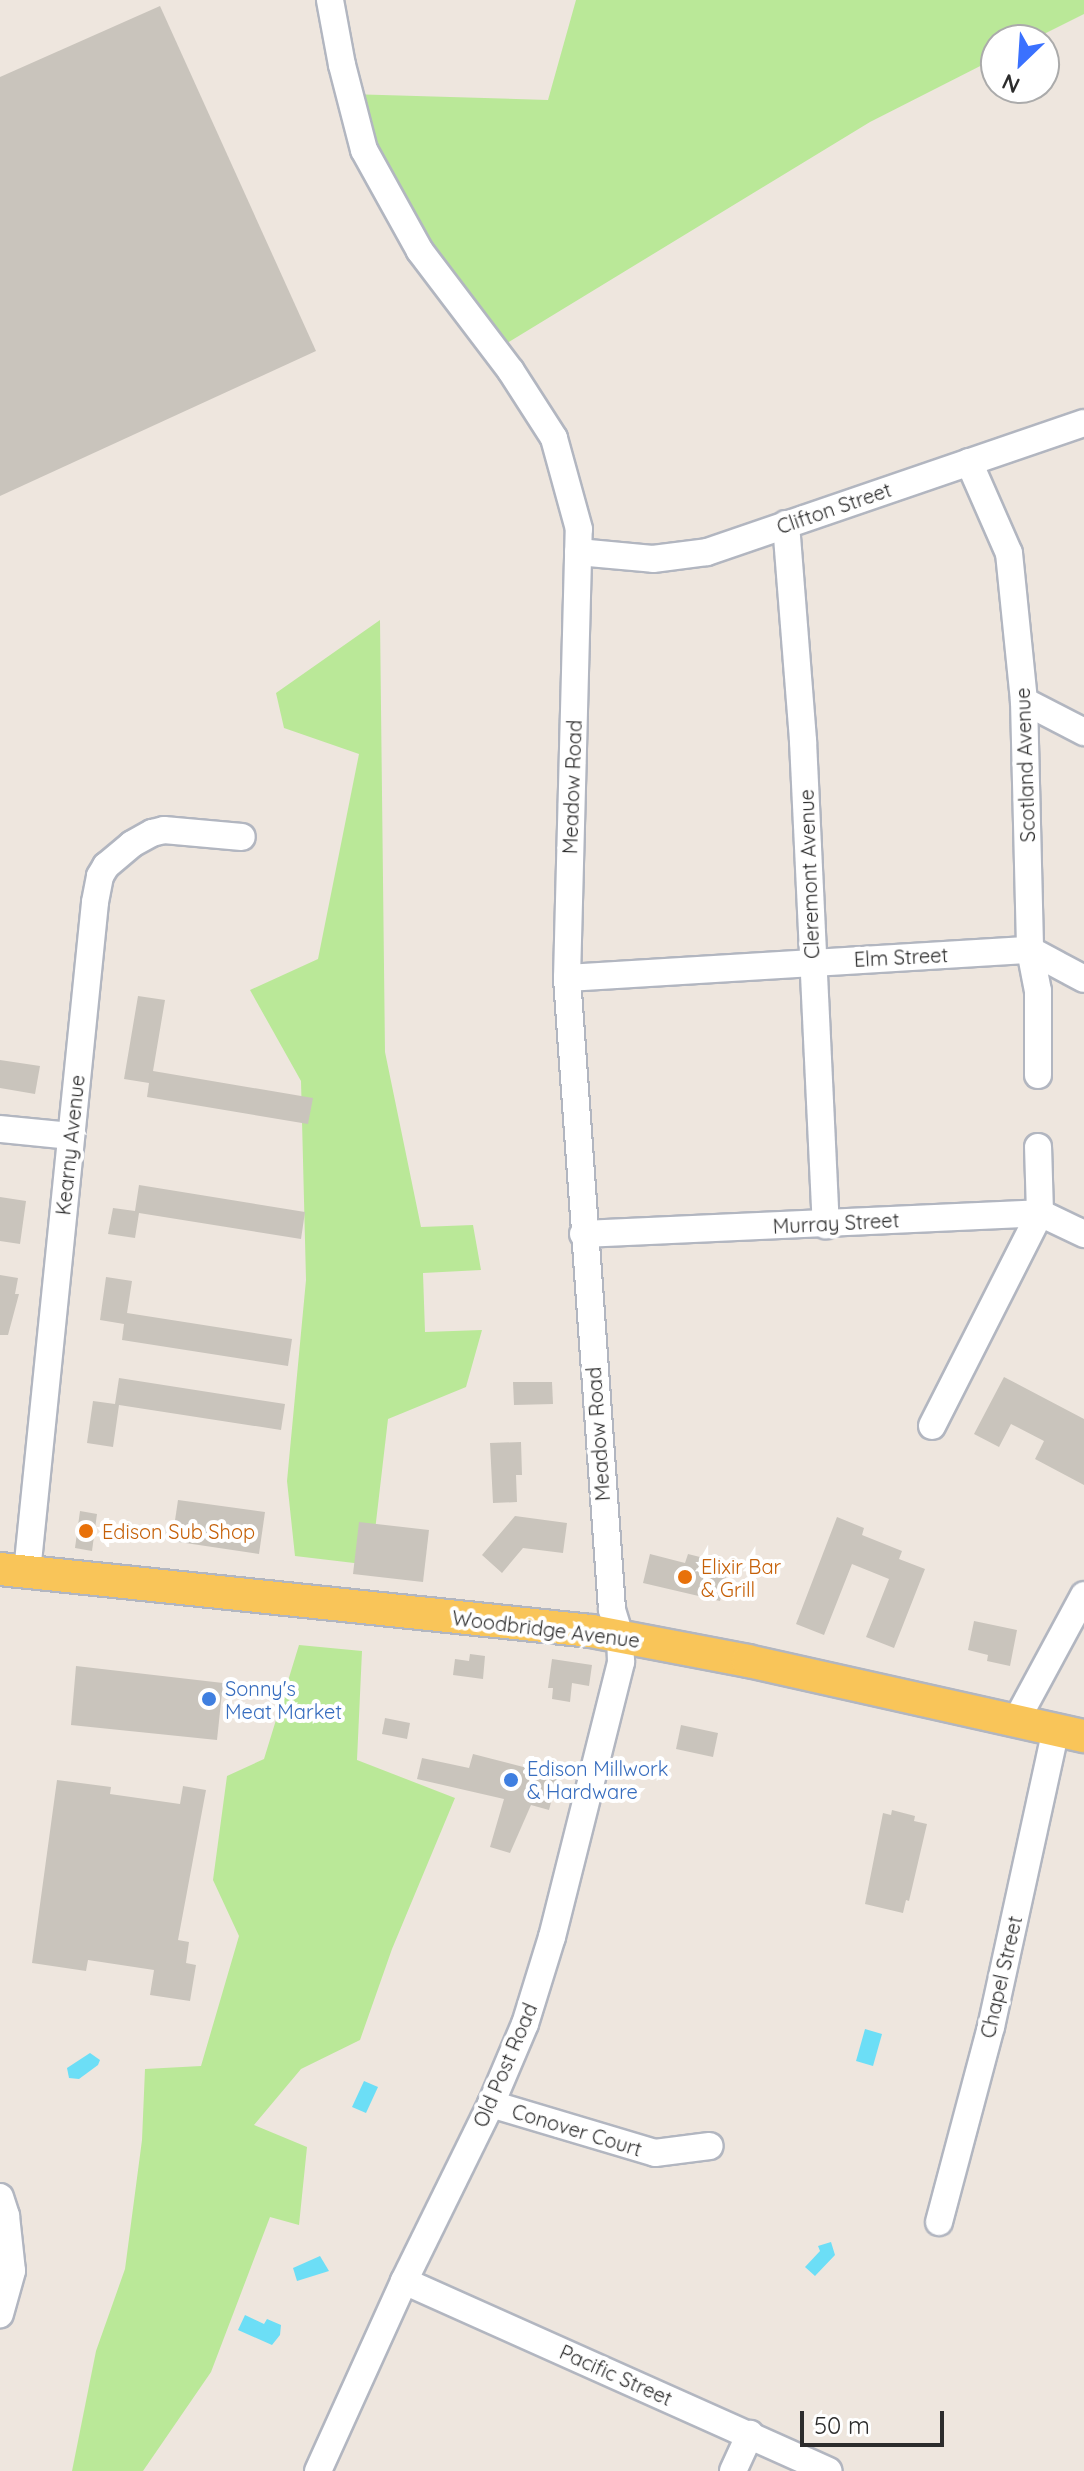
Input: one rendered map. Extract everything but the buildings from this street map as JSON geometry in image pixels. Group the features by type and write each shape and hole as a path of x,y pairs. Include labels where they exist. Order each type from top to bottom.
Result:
{"main road":[{"name":"Woodbridge Avenue","path":"14,1571 620,1636 1070,1733"}],"street":[{"name":"Meadow Road","path":"330,0 342,65 364,150 420,251 511,371 554,438 579,529 567,978 612,1609 620,1636"},
{"name":"Clifton Street","path":"578,552 653,559 707,552 1084,423"},
{"name":"Scotland Avenue","path":"969,462 1009,553 1024,701 1030,950 1038,991 1038,1075"},
{"name":"Cleremont Avenue","path":"786,524 803,741 826,1225"},
{"path":"1024,701 1084,732"},
{"name":"Kearny Avenue","path":"14,1571 71,1136 100,876 123,851 152,833 164,830 242,837"},
{"path":"1030,950 1084,979"},
{"name":"Elm Street","path":"567,978 1030,950"},
{"path":"0,1129 71,1136"},
{"path":"932,1426 1040,1213 1038,1147"},
{"name":"Murray Street","path":"583,1234 1040,1213 1084,1234"},
{"path":"1016,1721 1084,1595"},
{"name":"Old Post Road","path":"318,2471 404,2281 491,2104 525,2024 552,1937 616,1686 620,1636"},
{"name":"Chapel Street","path":"939,2222 1070,1733"},
{"name":"Conover Court","path":"491,2104 655,2153 710,2146"},
{"path":"0,2197 6,2216 12,2271 0,2314"},
{"name":"Pacific Street","path":"404,2281 828,2471"},
{"path":"733,2471 750,2434"}],"green space":[{"path":"576,0 1084,0 1084,14 1060,26 980,24 980,66 870,122 489,354 348,94 548,100"},
{"path":"380,620 385,1052 421,1227 473,1225 481,1270 423,1273 425,1332 482,1330 466,1387 388,1419 371,1565 295,1556 287,1481 306,1280 301,1081 250,990 318,959 359,754 284,728 276,693"},
{"path":"299,1645 362,1651 357,1760 455,1798 392,1949 360,2040 301,2069 254,2125 307,2147 299,2225 270,2217 211,2372 143,2471 72,2471 96,2351 125,2269 142,2140 145,2069 201,2066 239,1936 213,1880 227,1776 264,1759"}],"water":[{"path":"865,2029 882,2034 873,2066 856,2061"},
{"path":"90,2053 100,2060 98,2065 79,2079 69,2078 67,2068"},
{"path":"364,2081 378,2087 366,2113 352,2107"},
{"path":"831,2242 835,2255 815,2276 805,2267 820,2251 818,2246"},
{"path":"320,2256 329,2271 297,2281 293,2268"},
{"path":"245,2315 264,2324 267,2319 281,2325 280,2335 272,2345 238,2330"}],"place":[{"name":"Edison Sub Shop","path":"86,1531"},
{"name":"Elixir Bar & Grill","path":"685,1577"},
{"name":"Sonny's Meat Market","path":"209,1699"},
{"name":"Edison Millwork & Hardware","path":"511,1780"}]}
